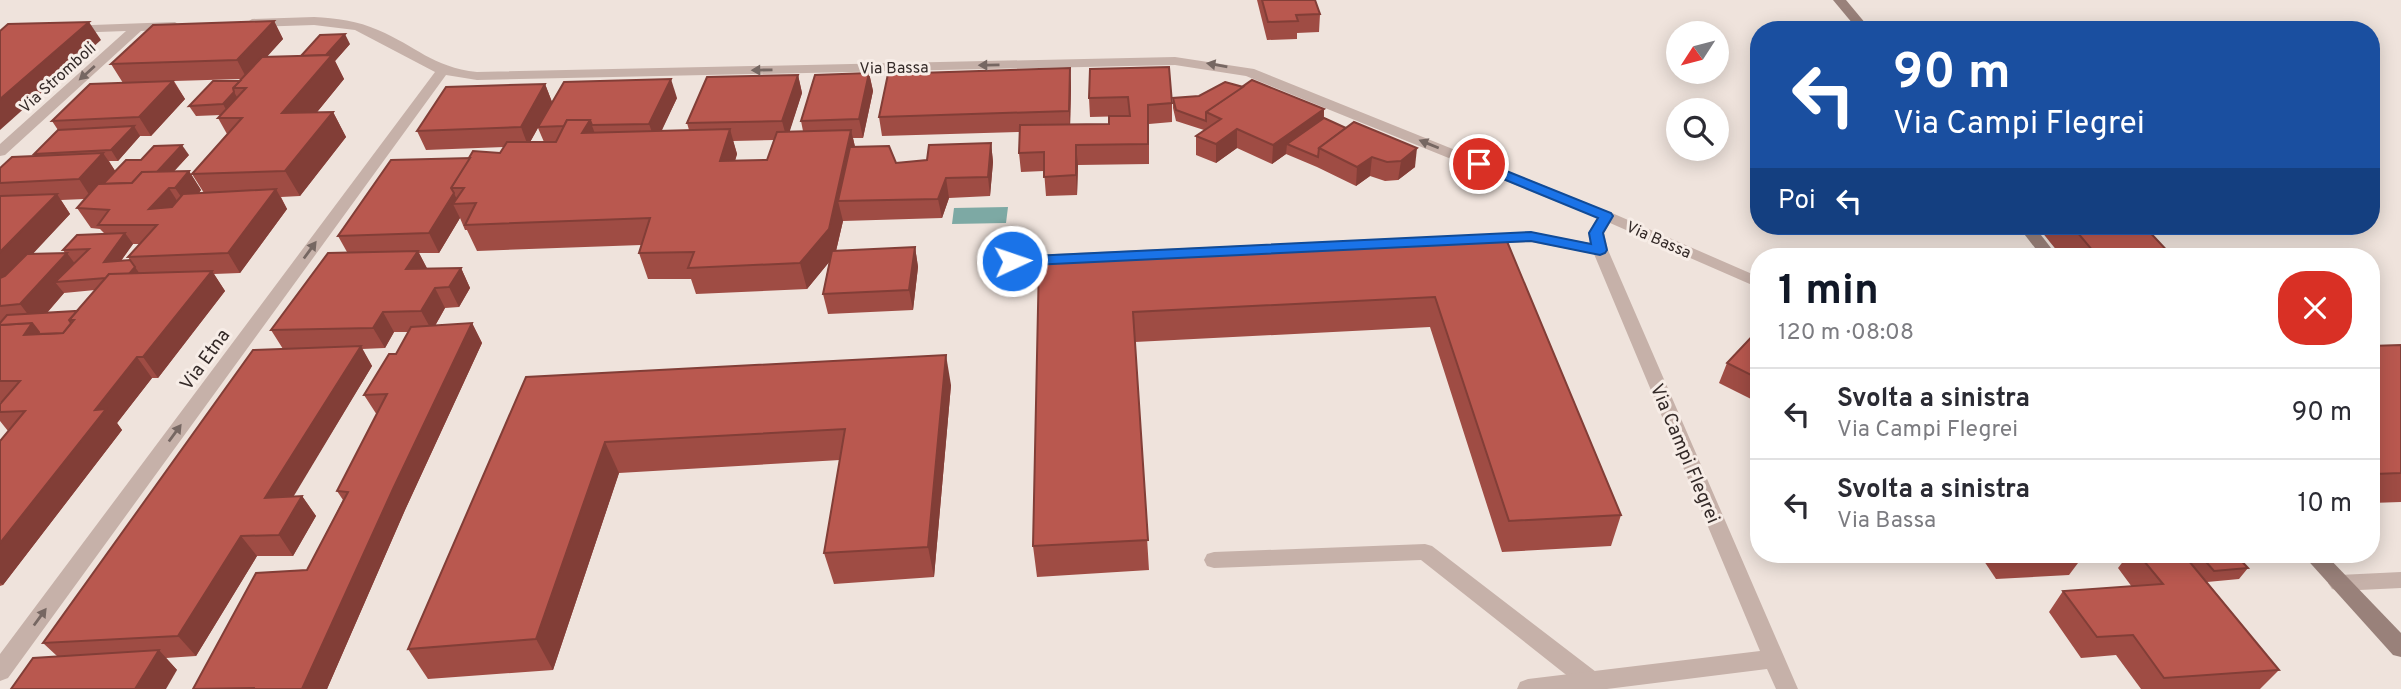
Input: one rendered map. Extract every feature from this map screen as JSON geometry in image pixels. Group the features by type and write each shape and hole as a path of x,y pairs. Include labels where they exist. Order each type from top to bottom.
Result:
{"street":[{"path":"1839,0 1857,21"},
{"name":"Via Bassa","path":"233,23 347,23 376,33 428,66 477,76 1175,61 1211,64 1249,72 1606,216 1750,279"},
{"path":"55,29 192,25"},
{"name":"Via Stromboli","path":"0,152 138,27"},
{"name":"Via Etna","path":"0,671 442,71"},
{"path":"1012,261 1531,237 1600,250 1596,233 1606,216"},
{"name":"Via Campi Flegrei","path":"1600,250 1787,689"},
{"path":"1214,560 1425,552 1592,682"},
{"path":"2320,563 2401,648"},
{"path":"2339,583 2401,580"},
{"path":"1528,689 1773,659"}],"water":[{"path":"1008,207 1006,223 952,224 954,208"}],"building":[{"path":"1262,0 1315,0 1320,14 1296,15 1298,21 1268,22"},
{"path":"274,21 237,60 111,64 153,25"},
{"path":"89,22 0,99 0,31 8,24"},
{"path":"345,34 326,55 301,56 320,35"},
{"path":"332,55 282,113 333,112 285,171 192,174 242,118 218,118 246,88 233,88 262,57"},
{"path":"1169,67 1172,103 1148,105 1148,144 1076,145 1076,175 1044,177 1044,152 1019,153 1020,125 1109,124 1109,116 1130,116 1128,97 1089,98 1090,69"},
{"path":"1070,68 1069,111 879,117 888,74"},
{"path":"869,73 859,119 801,121 815,75"},
{"path":"798,75 782,121 687,123 707,77"},
{"path":"671,79 649,124 592,125 590,120 567,120 564,126 538,127 564,82"},
{"path":"1252,80 1324,109 1273,145 1237,129 1216,144 1196,136 1221,119 1206,112"},
{"path":"173,81 139,117 52,121 90,84"},
{"path":"213,81 240,81 223,104 189,106"},
{"path":"1225,82 1243,87 1206,112 1206,121 1176,110 1173,98 1199,96"},
{"path":"545,84 521,127 417,131 446,87"},
{"path":"1324,118 1346,128 1319,148 1318,157 1287,144"},
{"path":"567,120 590,120 582,133 730,129 720,161 767,160 777,132 851,130 829,229 800,263 688,268 694,252 639,253 650,218 465,225 476,203 453,204 464,188 451,188 473,151 500,153 507,142 556,142"},
{"path":"1354,122 1417,148 1401,161 1387,162 1372,157 1357,167 1319,148"},
{"path":"134,126 111,150 34,154 58,130"},
{"path":"991,143 988,177 946,178 938,199 838,201 850,147 889,146 896,163 927,160 929,145"},
{"path":"182,145 157,172 142,172 132,183 103,184 126,160 141,160 154,146"},
{"path":"103,153 79,179 0,183 0,168 12,157"},
{"path":"470,158 451,188 454,193 429,233 338,236 391,160"},
{"path":"189,171 175,188 169,188 149,209 172,207 183,194 276,189 228,253 128,257 157,225 98,225 109,210 77,208 98,184 132,183 142,172"},
{"path":"57,194 0,252 0,196"},
{"path":"125,233 104,262 130,260 135,267 129,274 109,274 106,278 55,282 89,249 63,250 77,235"},
{"path":"2080,235 2152,235 2165,248 2090,248"},
{"path":"1506,239 1621,515 1509,521 1435,297 1133,312 1148,540 1033,546 1039,261"},
{"path":"915,247 909,290 823,294 832,251"},
{"path":"418,251 406,269 461,268 449,287 435,288 421,311 383,312 373,328 271,330 328,253"},
{"path":"67,253 20,304 0,306 0,278 27,254"},
{"path":"212,271 143,357 137,357 95,410 106,409 0,543 0,441 25,411 0,412 0,404 20,381 0,381 0,325 32,323 24,335 63,333 74,320 69,320 109,274"},
{"path":"77,311 63,333 38,334 32,323 0,325 7,315"},
{"path":"472,323 302,689 193,689 256,573 307,570 348,492 337,491 387,394 364,395 389,354 396,354 411,327"},
{"path":"1750,339 1750,374 1727,363"},
{"path":"2401,345 2401,473 2380,474 2380,346"},
{"path":"361,346 265,498 302,496 279,535 241,536 178,636 43,643 253,350"},
{"path":"946,355 928,547 824,553 845,429 605,442 536,639 408,649 526,377"},
{"path":"2146,563 2191,563 2279,670 2164,678 2133,635 2097,637 2063,591 2163,584"},
{"path":"2207,563 2243,563 2248,568 2214,571"},
{"path":"159,650 135,689 11,689 33,658"}],"route":[{"path":"1012,261 1531,237 1600,250 1596,233 1606,216 1479,164"}]}
